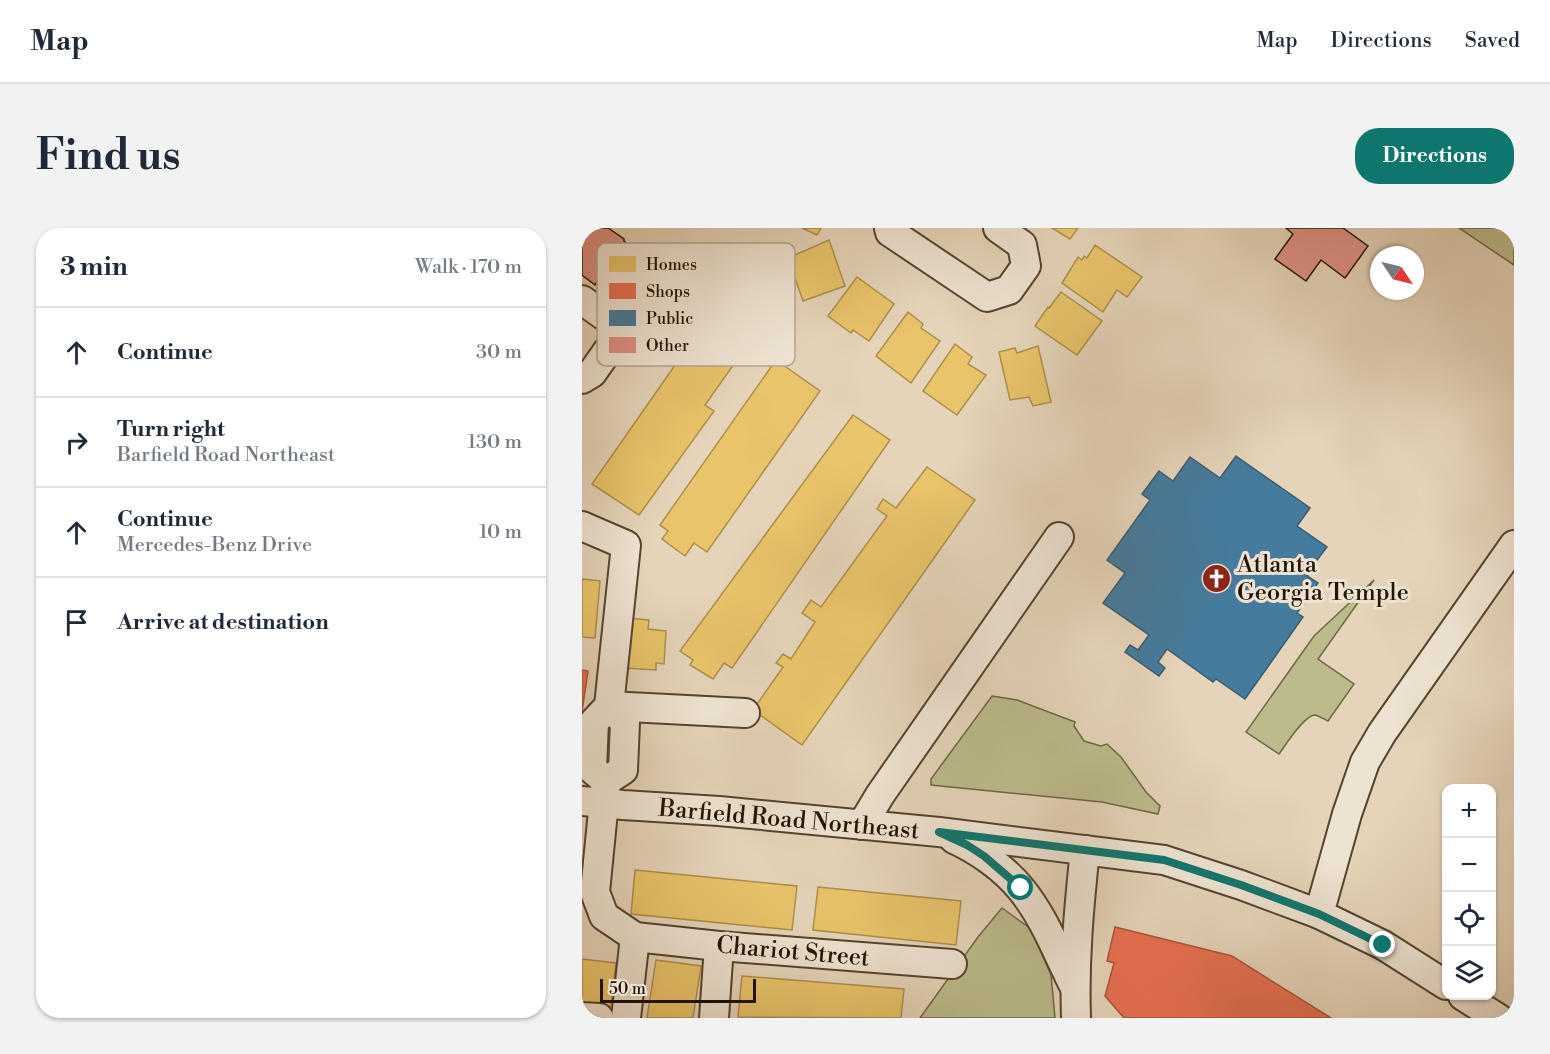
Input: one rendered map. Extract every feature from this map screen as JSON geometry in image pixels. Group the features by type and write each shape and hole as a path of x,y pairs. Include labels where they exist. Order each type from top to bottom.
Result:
{"street":[{"path":"888,228 890,232 987,297 1009,290 1026,266 1022,245 998,228"},
{"path":"582,300 597,311"},
{"path":"582,379 592,373 597,366"},
{"path":"582,526 626,545 609,706"},
{"path":"862,825 880,795 1059,537"},
{"path":"1331,919 1347,814 1365,762 1382,733 1514,545"},
{"path":"609,706 745,713"},
{"path":"609,706 625,722 623,770 597,795 589,891 604,916 635,938 626,1018"},
{"name":"Barfield Road Northeast","path":"597,795 719,811 939,832 1164,860 1241,885 1331,919 1383,945 1442,982"},
{"path":"939,832 984,856 1021,888 1047,930 1075,988"},
{"path":"1076,1018 1076,930 1084,850"},
{"name":"Chariot Street","path":"635,938 952,964"},
{"path":"714,1018 719,946"},
{"path":"1469,1000 1498,1018"},
{"path":"582,1017 599,1018"}],"green space":[{"path":"1459,228 1514,228 1514,265"},
{"path":"1374,580 1318,659 1354,684 1328,721 1315,715 1311,716 1300,725 1279,754 1246,732 1314,636"},
{"path":"992,696 1017,700 1075,722 1074,726 1084,741 1101,746 1107,744 1121,757 1146,792 1160,806 1158,814 1102,802 931,785 931,779"},
{"path":"1002,908 1031,929 1051,975 1055,1018 920,1018 978,937"}],"building: Homes":[{"path":"802,228 821,228 817,235"},
{"path":"1052,228 1078,228 1070,239"},
{"path":"829,240 845,286 803,301 795,278 795,255"},
{"path":"1095,245 1142,277 1127,297 1117,290 1103,312 1062,283 1078,257 1082,260 1084,256 1087,258"},
{"path":"857,277 894,304 869,341 853,330 851,333 828,316"},
{"path":"1061,292 1102,321 1077,355 1035,326"},
{"path":"908,312 923,324 921,328 940,341 911,383 876,356"},
{"path":"955,344 972,357 968,364 986,375 957,415 923,391"},
{"path":"1038,346 1051,402 1033,406 1029,397 1010,400 999,352 1015,348 1017,353"},
{"path":"674,366 733,366 705,405 714,411 639,515 592,484"},
{"path":"772,366 785,366 820,391 707,552 694,543 685,556 662,539 668,531 660,525"},
{"path":"853,415 890,440 732,668 724,663 713,679 690,665 693,660 680,651"},
{"path":"927,467 975,500 802,745 753,710 783,667 776,663 783,654 791,659 815,622 802,613 811,600 821,607 887,516 877,509 883,499 896,508"},
{"path":"582,579 600,581 595,638 582,637"},
{"path":"627,618 649,620 648,629 666,631 664,664 656,663 656,670 624,668"},
{"path":"635,870 797,886 792,930 631,914"},
{"path":"818,887 961,901 956,945 813,930"},
{"path":"582,959 616,963 611,1006 582,1003"},
{"path":"656,960 701,966 693,1018 647,1018"},
{"path":"742,976 904,989 901,1018 738,1017"}],"building: Shops":[{"path":"582,670 588,671 582,712"},
{"path":"1115,927 1232,956 1331,1018 1124,1018 1105,996 1114,963 1107,961"}],"building: Public":[{"name":"Atlanta Georgia Temple","path":"1236,456 1310,508 1297,526 1327,547 1308,572 1307,576 1318,583 1297,613 1303,617 1245,699 1216,679 1213,682 1167,649 1158,662 1165,668 1159,676 1125,652 1130,645 1138,650 1149,635 1103,603 1125,573 1107,560 1150,500 1142,494 1159,471 1173,481 1190,457 1220,478"}],"building: Other":[{"path":"582,228 608,228 624,239 627,243 597,243 597,282 595,285 582,275"},
{"path":"1286,228 1343,228 1368,246 1345,278 1321,260 1306,281 1275,259 1293,234"}],"place":[{"name":"Atlanta Georgia Temple","path":"1216,578"}],"route":[{"path":"1021,888 984,856 939,832 1164,860 1319,914 1383,945"}]}
